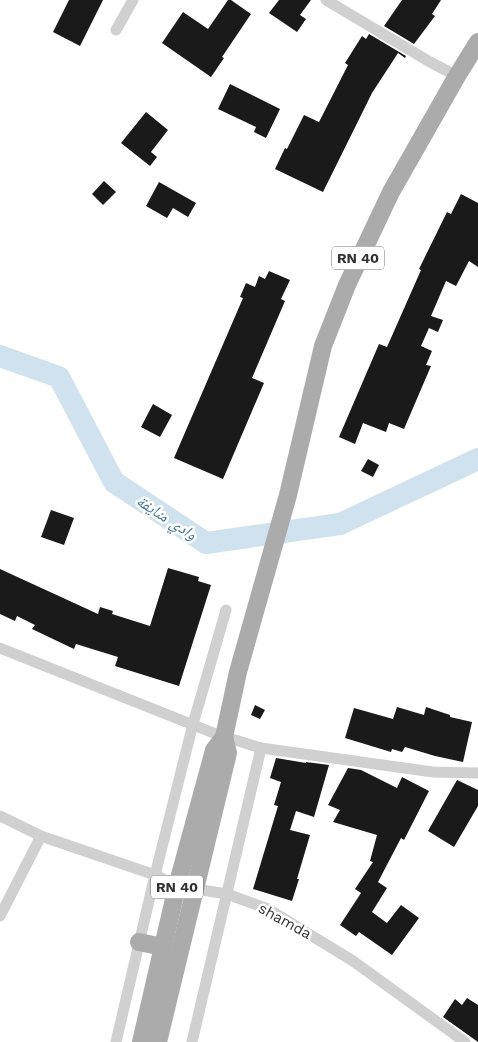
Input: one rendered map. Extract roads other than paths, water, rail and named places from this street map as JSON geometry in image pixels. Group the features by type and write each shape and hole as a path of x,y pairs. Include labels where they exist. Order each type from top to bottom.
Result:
{"main road":[{"name":"RN 40","path":"142,1042 177,886 214,750 224,737 238,672 288,495 323,346 346,285 391,192 478,42"},
{"name":"RN 40","path":"158,1042 228,753 224,737"},
{"path":"139,942 163,947"}],"street":[{"path":"116,30 133,0"},
{"path":"326,0 457,76"},
{"path":"116,1042 193,724 226,610"},
{"path":"0,648 224,737 260,748 434,772 478,773"},
{"path":"192,1042 260,748"},
{"name":"shamda","path":"0,816 41,836 155,875 177,886 227,894 268,909 344,956 465,1042"},
{"path":"0,916 41,836"}],"waterway":[{"name":"وادي منايفة","path":"0,356 59,377 114,482 206,543 340,524 478,459"}]}
